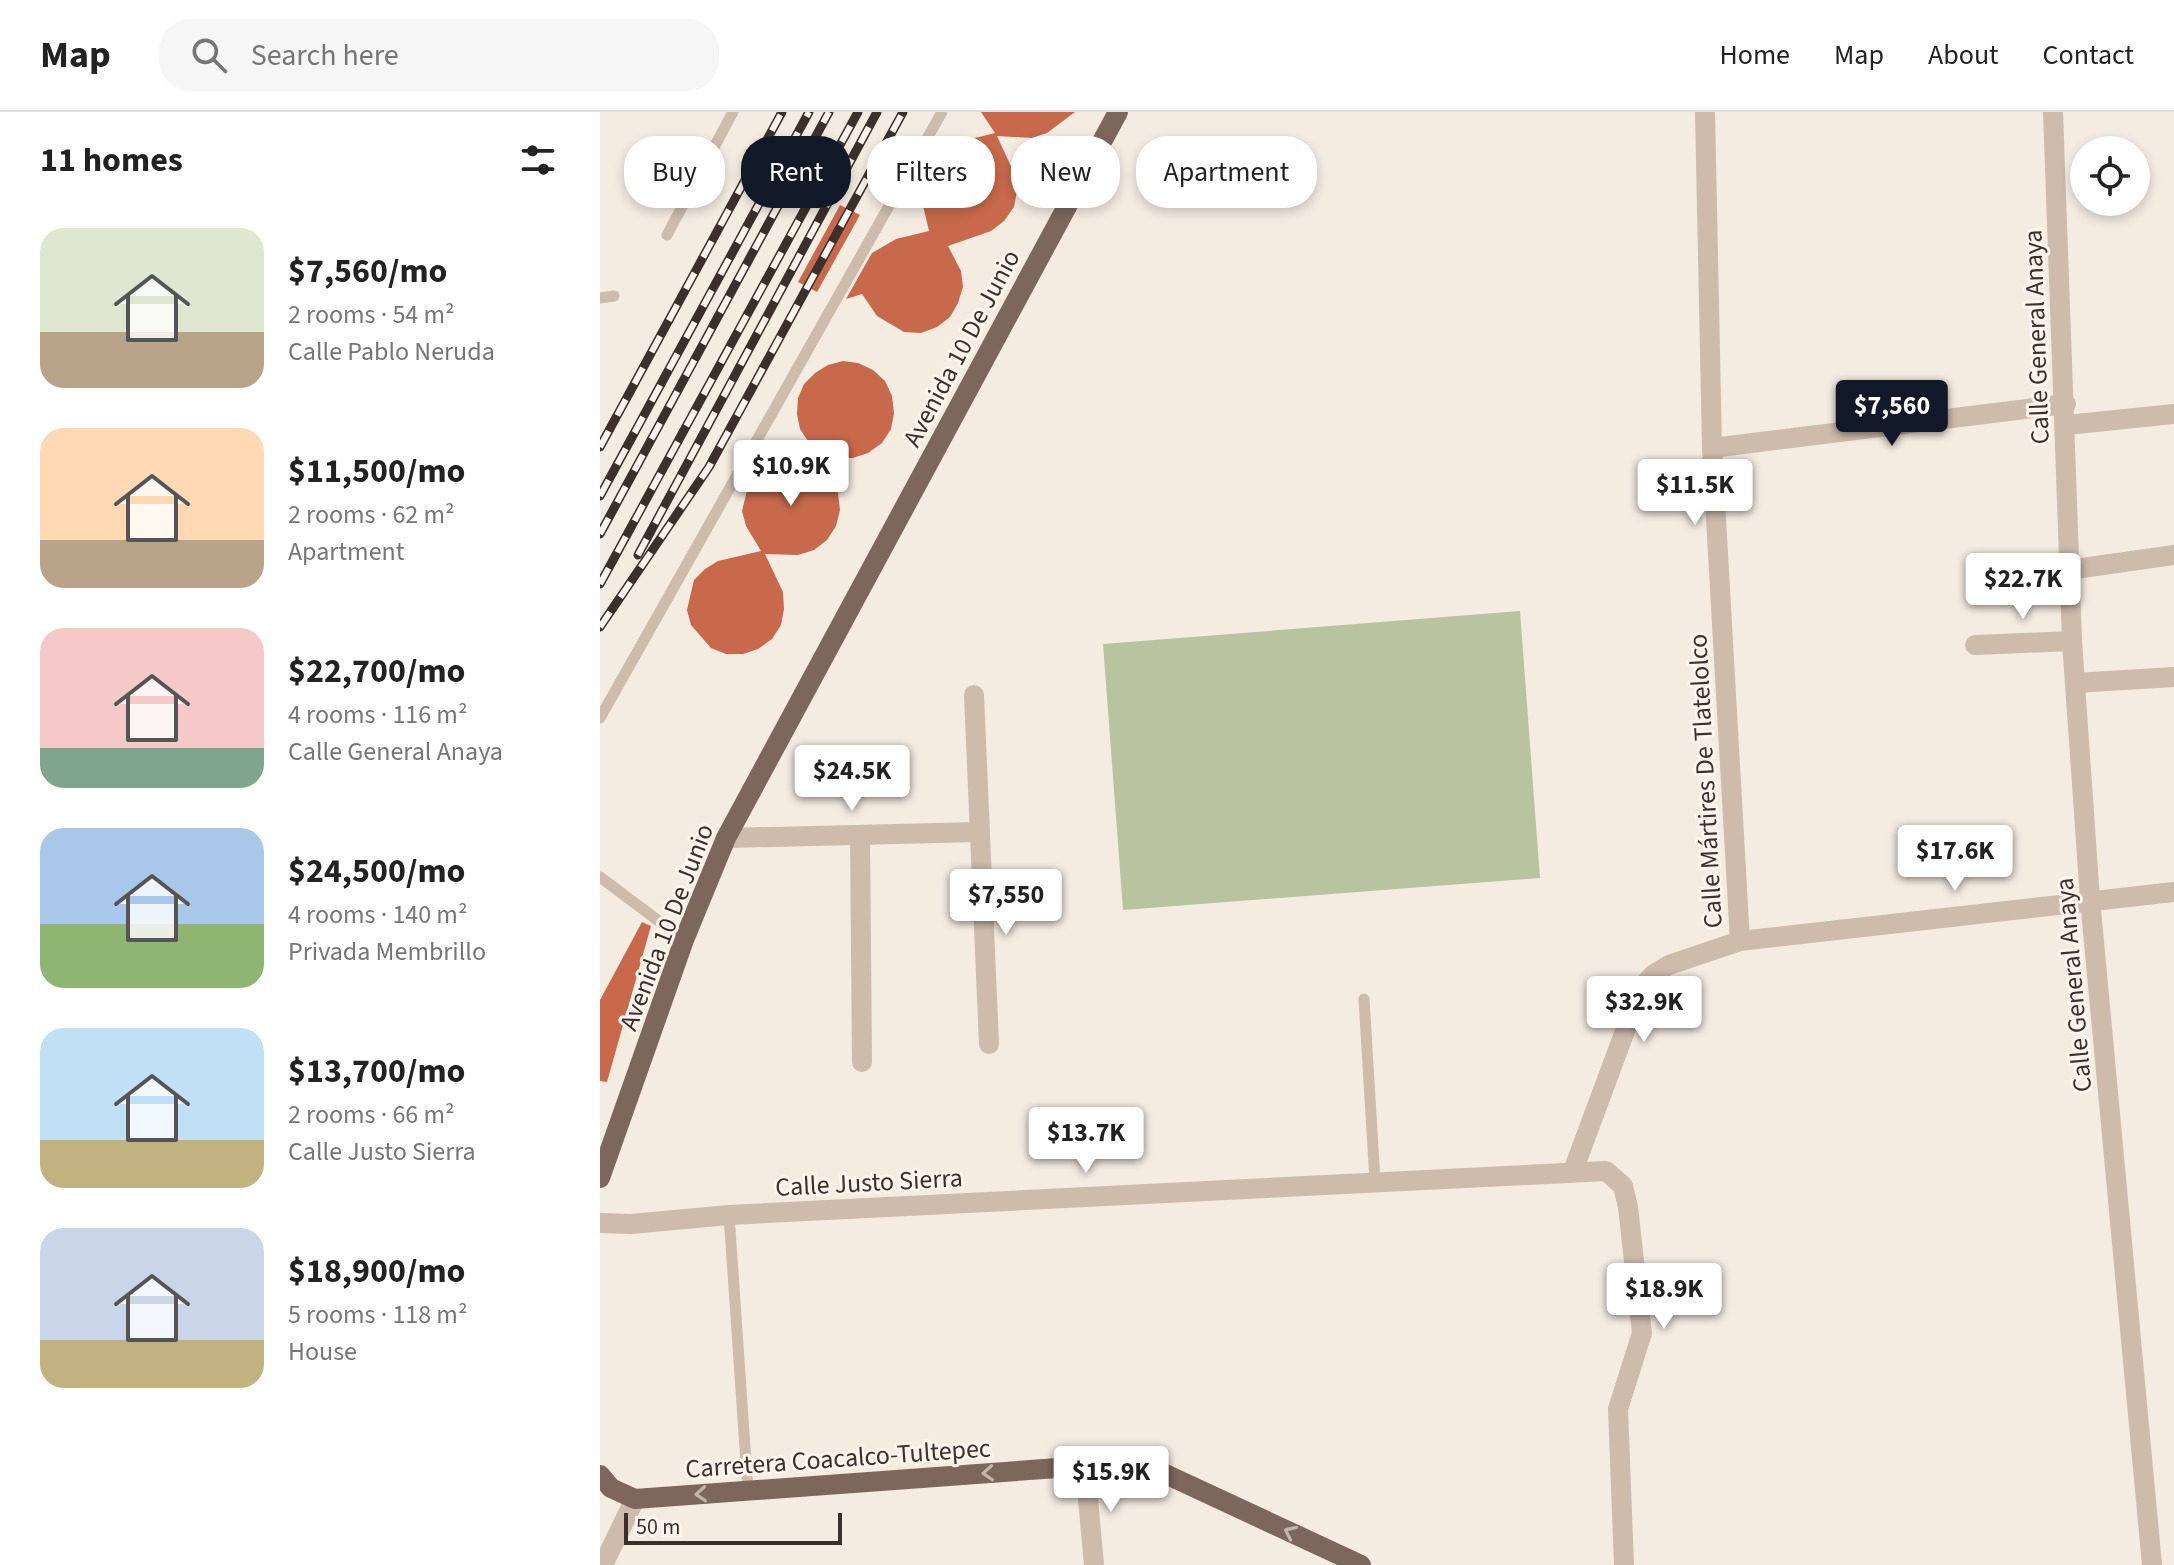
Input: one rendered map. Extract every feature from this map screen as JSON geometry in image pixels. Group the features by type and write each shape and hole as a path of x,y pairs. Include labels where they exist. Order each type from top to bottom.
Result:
{"main road":[{"name":"Avenida 10 De Junio","path":"600,1178 684,940 726,838 1118,112"},
{"name":"Carretera Coacalco-Tultepec","path":"635,1499 1085,1466 1161,1472 1361,1565"},
{"path":"600,1475 611,1488 635,1499"}],"street":[{"name":"Calle Mártires De Tlatelolco","path":"1573,1171 1641,988 1654,974 1669,965 1740,941 1712,448 1705,112"},
{"name":"Calle General Anaya","path":"2053,112 2072,641 2090,899 2152,1565"},
{"path":"1712,448 2066,414 2174,414"},
{"path":"2068,570 2174,555"},
{"path":"1975,645 2072,641"},
{"path":"2075,683 2174,677"},
{"path":"974,695 989,1044"},
{"path":"726,838 979,832"},
{"path":"860,835 862,1062"},
{"path":"1740,941 2090,899 2174,892"},
{"path":"1573,1171 1606,1171 1623,1186 1628,1207 1642,1333 1618,1409 1624,1565"},
{"name":"Calle Justo Sierra","path":"600,1223 631,1224 729,1215 1573,1171"},
{"path":"1085,1466 1094,1565"},
{"path":"603,1565 635,1499"}],"lane":[{"path":"667,235 733,112"},
{"path":"600,718 942,112"},
{"path":"600,298 614,296"},
{"path":"600,877 684,940"},
{"path":"1364,999 1375,1181"},
{"path":"729,1215 748,1491"}],"green space":[{"path":"1520,611 1540,878 1123,910 1103,644"}],"building":[{"path":"981,112 1075,112 1038,136 997,136 1011,166 1013,208 991,231 948,246 961,271 963,287 950,317 937,327 921,333 904,332 877,316 862,294 846,299 872,253 896,239 929,231 924,208 995,208 995,136 983,136 995,133"},
{"path":"838,208 860,215 817,292 798,282"},
{"path":"843,361 873,370 885,381 892,396 894,413 891,429 882,443 868,453 853,458 820,458 838,493 840,510 836,526 827,540 814,550 798,555 765,554 783,592 781,625 772,639 758,649 743,654 726,654 711,648 691,625 687,610 694,580 718,561 761,551 746,526 742,511 749,482 773,462 816,453 800,429 798,398 804,384 815,373"},
{"path":"642,922 651,926 607,1082 600,1081 600,1000"}],"railway":[{"path":"600,447 782,112"},
{"path":"600,496 809,112"},
{"path":"600,534 829,112"},
{"path":"600,584 858,112"},
{"path":"638,555 877,112"},
{"path":"600,627 709,467 903,112"}]}
